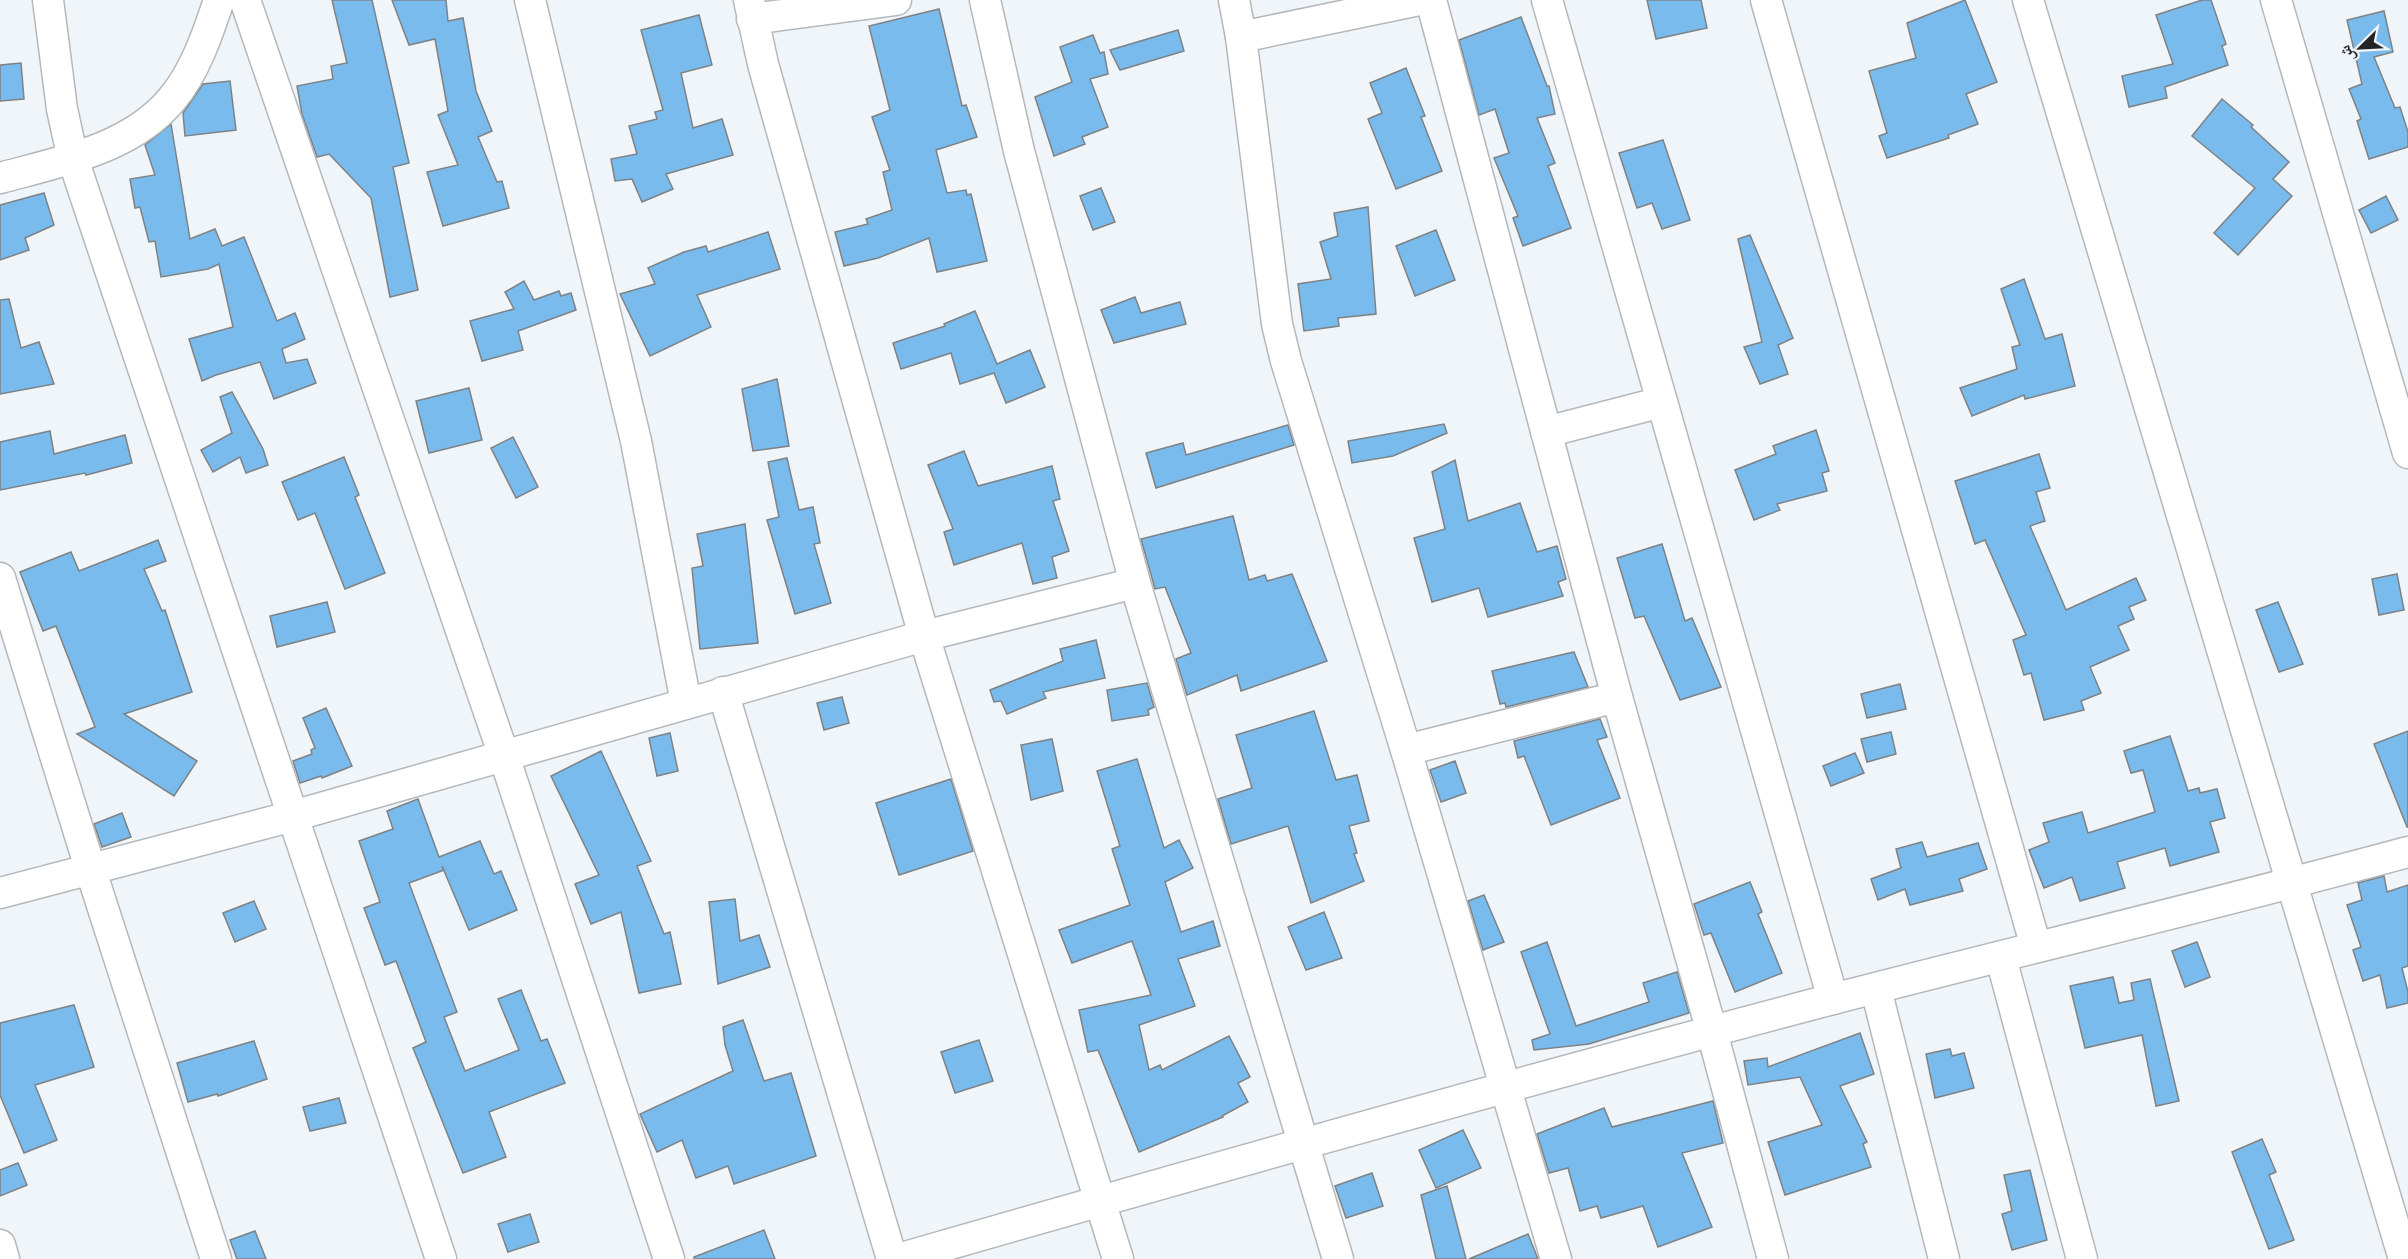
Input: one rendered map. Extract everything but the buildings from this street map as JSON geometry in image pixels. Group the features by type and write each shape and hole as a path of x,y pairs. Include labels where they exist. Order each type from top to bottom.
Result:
{"street":[{"path":"48,0 62,110 73,159 441,1259"},
{"path":"0,178 73,159 107,146 156,115 172,99 184,82 219,0"},
{"path":"245,0 504,756 669,1259"},
{"path":"530,0 636,441 686,703"},
{"path":"896,0 751,10 924,636 1118,1259"},
{"path":"984,0 1018,151 1135,583 1338,1259"},
{"path":"1234,0 1241,38 1277,324 1295,393 1406,750 1556,1259"},
{"path":"1241,38 1419,0"},
{"path":"1431,0 1545,432 1773,1259"},
{"path":"1547,0 1833,999"},
{"path":"1766,0 2036,947"},
{"path":"2028,0 2404,1259"},
{"path":"2276,0 2408,453"},
{"path":"1545,432 1662,402"},
{"path":"0,578 91,871 216,1259"},
{"path":"0,893 91,871 293,816 924,636 1135,583"},
{"path":"723,692 892,1259"},
{"path":"1406,750 1617,697"},
{"path":"898,1259 1504,1087 1833,999 2291,884 2408,852"},
{"path":"2001,958 2082,1259"},
{"path":"1876,989 1944,1259"},
{"path":"0,1245 4,1259"}]}
